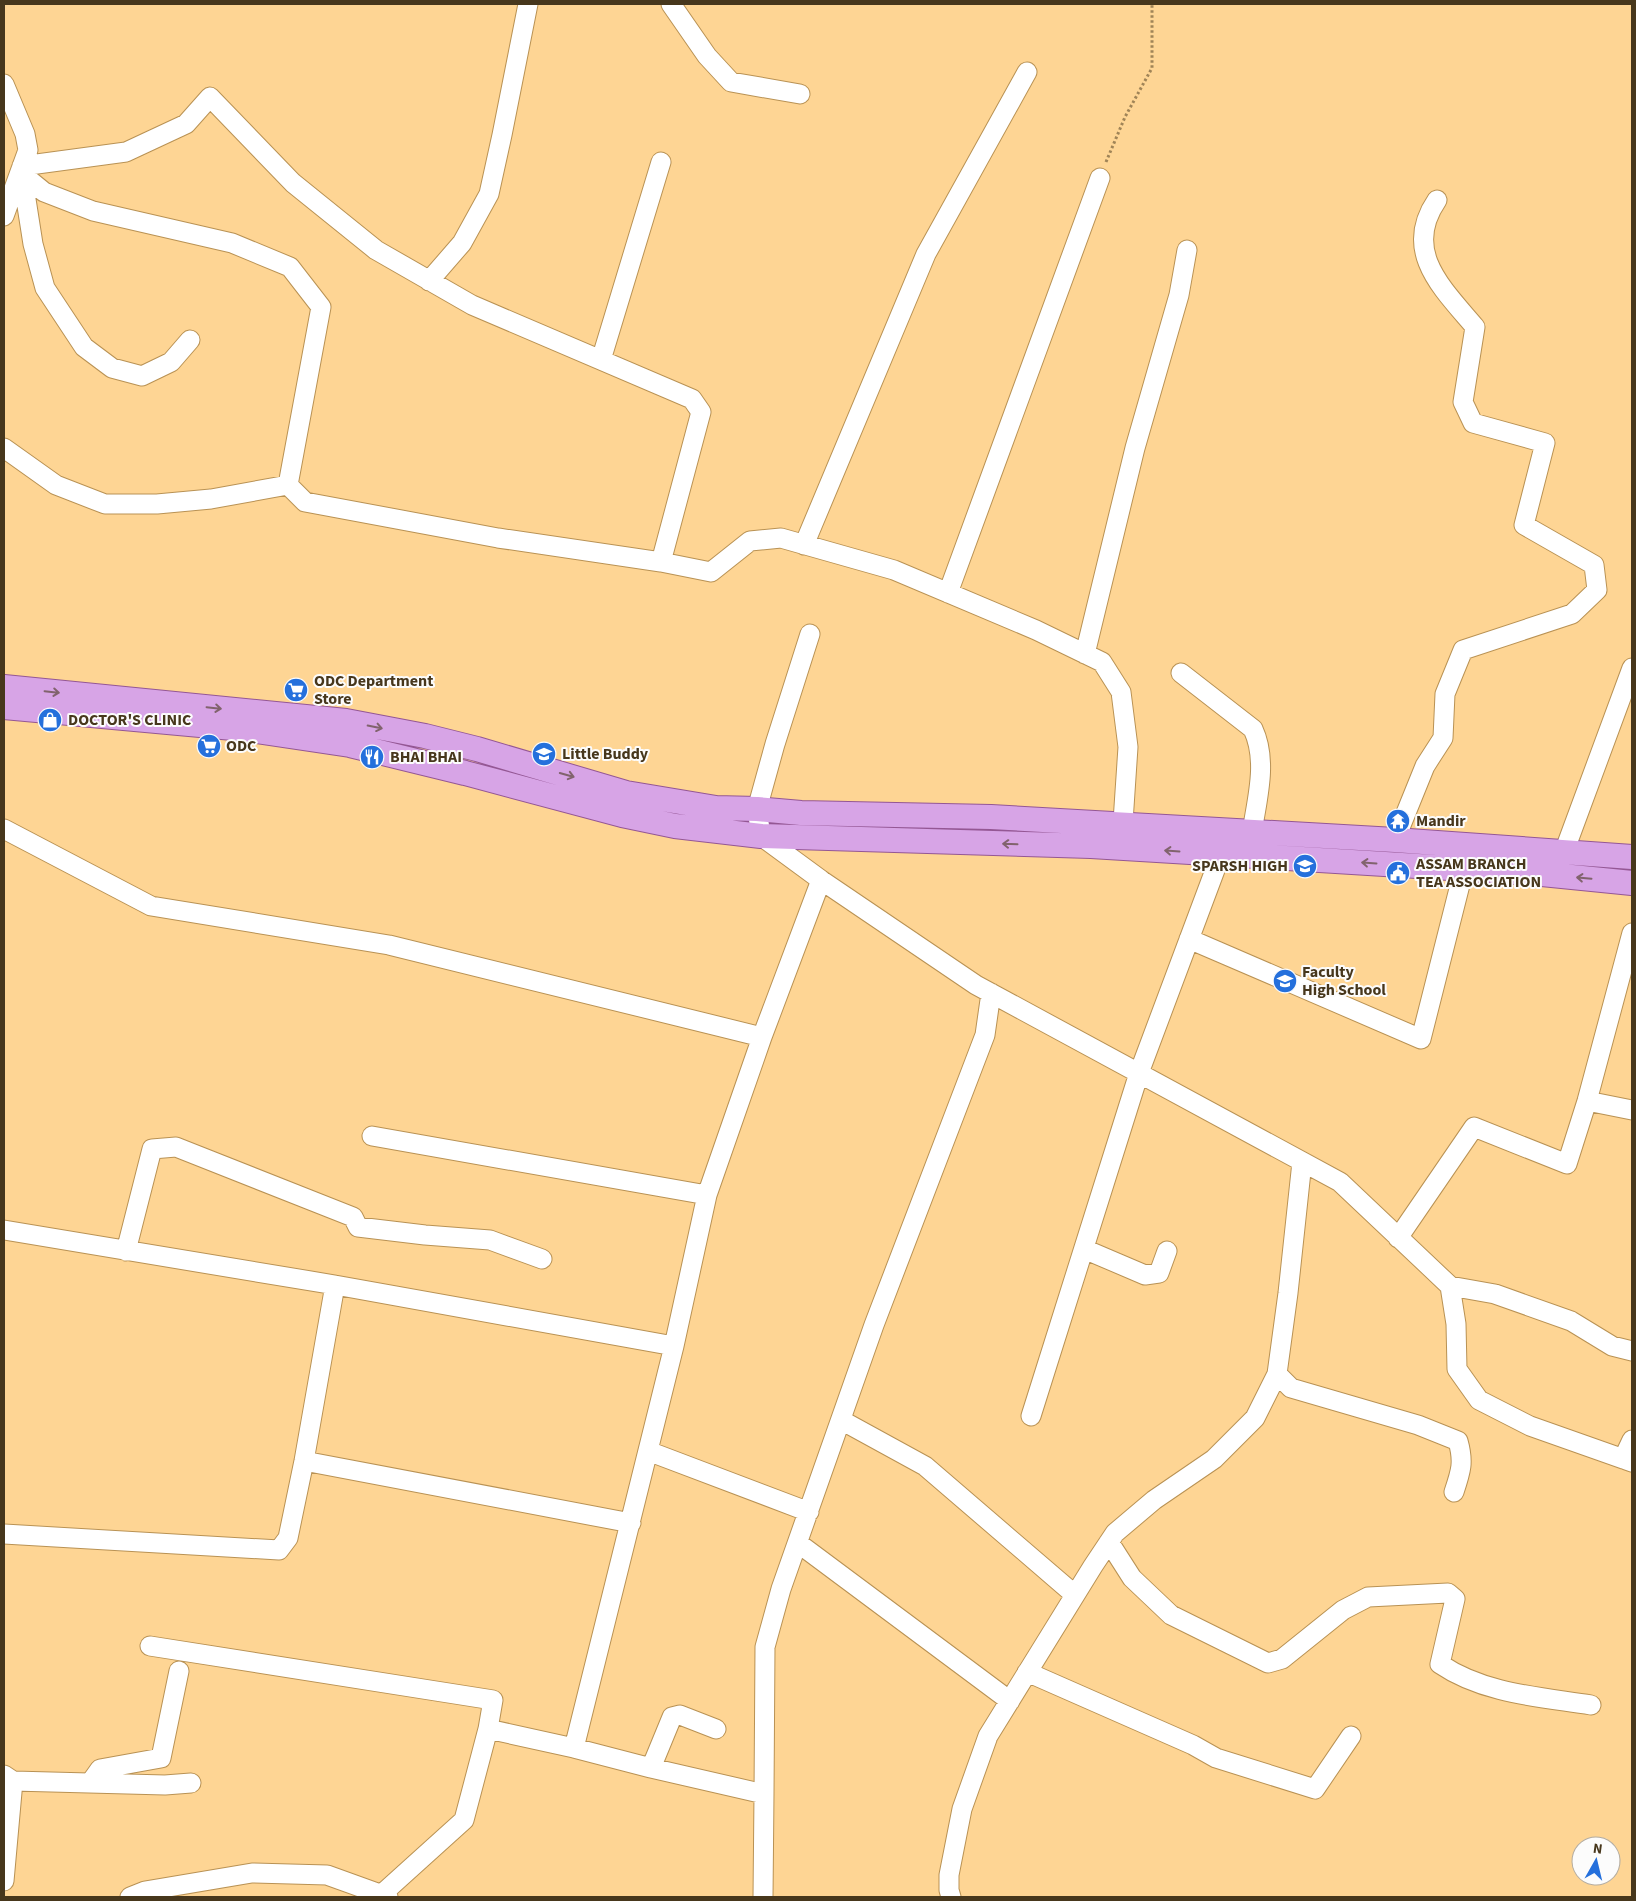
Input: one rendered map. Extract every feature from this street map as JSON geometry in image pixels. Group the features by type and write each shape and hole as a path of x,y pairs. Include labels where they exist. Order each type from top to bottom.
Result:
{"main road":[{"path":"4,687 346,721 425,736 477,749 626,793 716,808 756,808 802,813 991,817 1221,854 1532,873 1632,883"},
{"path":"4,707 244,730 350,745 465,773 622,815 675,826 761,836 1122,837 1252,832 1395,840 1632,858"}],"street":[{"path":"430,281 462,243 489,194 528,4"},
{"path":"672,4 707,56 731,82 800,94"},
{"path":"804,545 926,254 1027,72"},
{"path":"4,216 28,150 25,134 5,90"},
{"path":"22,170 126,152 186,124 210,97 293,182 376,250 472,306 692,399 701,412 660,562"},
{"path":"600,360 661,162"},
{"path":"22,170 33,244 45,288 84,347 112,368 142,376 171,362 190,340"},
{"path":"22,170 44,192 93,211 232,242 290,267 320,307 288,485"},
{"path":"948,593 1100,178"},
{"path":"1395,840 1425,766 1443,738 1445,694 1463,650 1572,614 1597,590 1594,565 1524,525 1545,443 1473,423 1463,402 1475,327 1442,288 1427,264 1423,241 1427,214 1437,200"},
{"path":"1085,654 1135,448 1178,295 1187,250"},
{"path":"4,448 56,485 105,504 156,504 211,499 288,485"},
{"path":"288,485 306,502 498,538 660,562 710,572 750,541 781,538 894,570 1036,630 1102,662 1121,692 1128,747 1122,837"},
{"path":"810,634 756,808 761,836 821,880 976,985 1340,1182 1450,1286 1496,1294 1571,1321 1612,1346 1632,1350"},
{"path":"1564,852 1632,668"},
{"path":"1181,673 1253,729 1259,742 1261,774 1252,832"},
{"path":"4,829 151,906 388,945 762,1037"},
{"path":"1031,1416 1139,1073 1221,854"},
{"path":"1189,939 1422,1039 1464,869"},
{"path":"574,1748 674,1346 707,1195 762,1037 821,880"},
{"path":"1398,1238 1474,1127 1567,1164 1587,1101 1632,933"},
{"path":"764,1897 765,1647 782,1589 874,1325 985,1035 991,993"},
{"path":"1587,1101 1632,1110"},
{"path":"372,1136 707,1195"},
{"path":"126,1250 152,1149 176,1147 353,1217 358,1227 490,1240 542,1259"},
{"path":"951,1897 949,1875 962,1809 988,1736 1027,1672 1115,1533 1154,1500 1214,1459 1255,1418 1277,1374 1302,1162"},
{"path":"4,1230 335,1285 674,1346"},
{"path":"1084,1249 1145,1275 1159,1273 1168,1251"},
{"path":"4,1534 279,1550 288,1538 304,1461 335,1285"},
{"path":"1450,1286 1456,1324 1457,1369 1479,1400 1530,1426 1628,1460 1632,1440"},
{"path":"1277,1374 1291,1388 1418,1425 1458,1441 1462,1467 1454,1492"},
{"path":"841,1420 926,1466 1075,1595"},
{"path":"648,1451 809,1512"},
{"path":"304,1461 631,1523"},
{"path":"1109,1542 1132,1578 1171,1615 1268,1663 1282,1659 1342,1610 1368,1597 1448,1592 1455,1599 1440,1664 1451,1671 1501,1691 1592,1705"},
{"path":"798,1543 1010,1700"},
{"path":"130,1897 146,1891 190,1890 252,1873 327,1875 383,1896 464,1820 488,1729 493,1700 150,1646"},
{"path":"90,1783 100,1769 161,1758 179,1671"},
{"path":"1027,1672 1192,1745 1216,1758 1315,1789 1351,1736"},
{"path":"651,1768 672,1717 676,1714 716,1729"},
{"path":"488,1729 764,1794"},
{"path":"4,1881 8,1778 90,1783 165,1785 191,1783"}],"path":[{"path":"1100,178 1125,116 1152,68 1152,4"}],"place":[{"name":"ODC Department Store","path":"296,690"},
{"name":"DOCTOR'S CLINIC","path":"50,720"},
{"name":"ODC","path":"209,746"},
{"name":"Little Buddy","path":"544,754"},
{"name":"BHAI BHAI","path":"372,757"},
{"name":"Mandir","path":"1398,821"},
{"name":"SPARSH HIGH","path":"1305,866"},
{"name":"ASSAM BRANCH TEA ASSOCIATION","path":"1398,873"},
{"name":"Faculty High School","path":"1285,981"}]}
